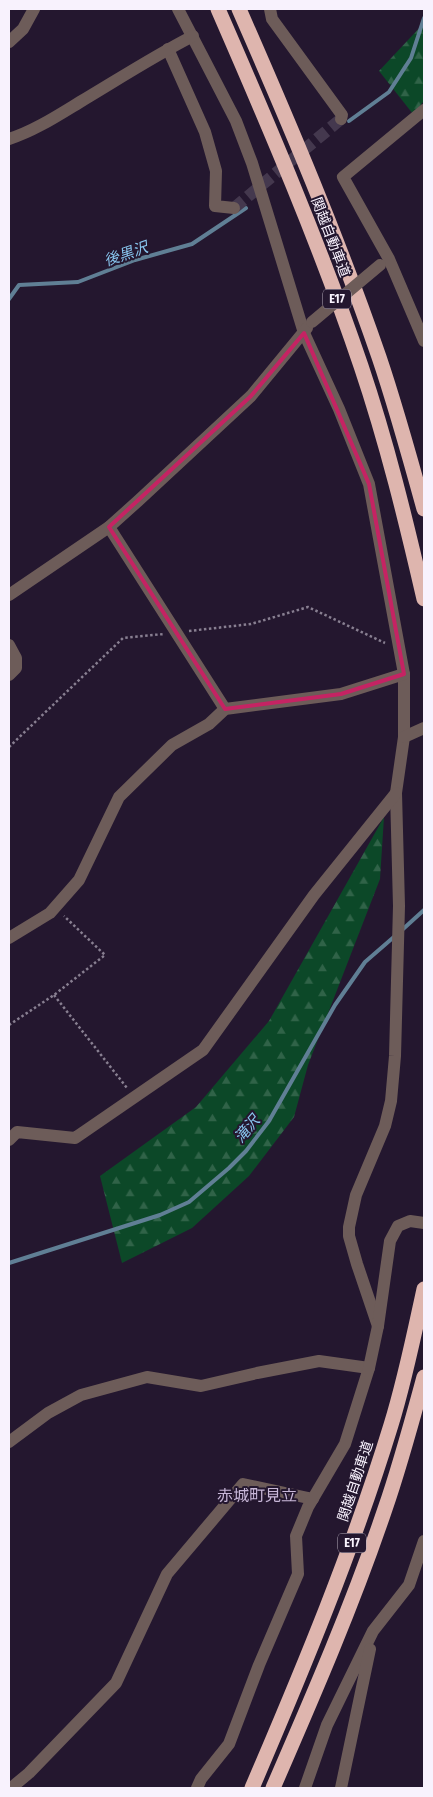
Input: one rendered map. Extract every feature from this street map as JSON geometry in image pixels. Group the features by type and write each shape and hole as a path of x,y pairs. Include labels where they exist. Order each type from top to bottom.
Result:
{"highway":[{"name":"関越自動車道","path":"218,9 295,189 361,366 388,450 424,599"},
{"name":"関越自動車道","path":"239,9 312,180 348,271 406,443 424,509"},
{"name":"関越自動車道","path":"252,1788 311,1650 367,1500 394,1414 424,1289"},
{"name":"E17","path":"273,1788 365,1566 386,1507 424,1377"}],"street":[{"path":"9,42 23,29 34,9"},
{"path":"178,9 236,121 252,163 304,333 339,409 370,484 404,674 404,737 396,793 399,906 395,1056 391,1101 385,1126 356,1195 349,1228 349,1236 357,1264 378,1326"},
{"path":"270,9 272,19 342,115 340,119"},
{"path":"9,139 20,136 50,120 193,36"},
{"path":"168,49 206,132 216,170 215,206 234,208"},
{"path":"424,110 343,178 424,341"},
{"path":"9,595 109,527 191,454 251,396 312,322 384,262"},
{"path":"109,527 225,709"},
{"path":"9,645 16,658 16,668 9,675"},
{"path":"9,938 50,913 79,880 119,797 172,745 209,724 225,709 341,694 404,674"},
{"path":"404,737 424,728"},
{"path":"9,1140 17,1132 75,1138 204,1050 314,895 396,793"},
{"path":"197,1788 201,1779 229,1744 259,1665 298,1574 296,1536 313,1499 345,1444 370,1368 390,1241 398,1226 410,1221 424,1223"},
{"path":"9,1442 48,1412 81,1395 147,1377 201,1386 320,1361 370,1368"},
{"path":"11,1788 29,1773 116,1683 167,1574 243,1484 313,1499"},
{"path":"305,1788 326,1725 373,1631 409,1585 424,1541"},
{"path":"341,1788 373,1631"}],"path":[{"path":"9,1025 54,996 105,955 55,907"},
{"path":"54,996 134,1098"}],"highlighted area":[{"path":"304,333 369,484 404,674 341,694 225,709 109,527 251,396"}],"green space":[{"path":"424,23 424,101 413,114 379,71"},
{"path":"384,817 380,879 308,1065 294,1117 249,1176 192,1228 122,1263 100,1176 196,1107 269,1021"}],"waterway":[{"name":"後黒沢","path":"349,121 389,92 411,58 424,18"},
{"name":"後黒沢","path":"9,299 19,285 78,282 135,260 192,244 246,208"},
{"name":"滝沢","path":"402,930 424,910"},
{"name":"滝沢","path":"9,1263 160,1215 189,1202 246,1151 269,1121 335,1005 365,962 395,936"}],"tunnel":[{"path":"234,208 341,119"}],"district":[{"name":"赤城町見立","path":"257,1495"}]}
